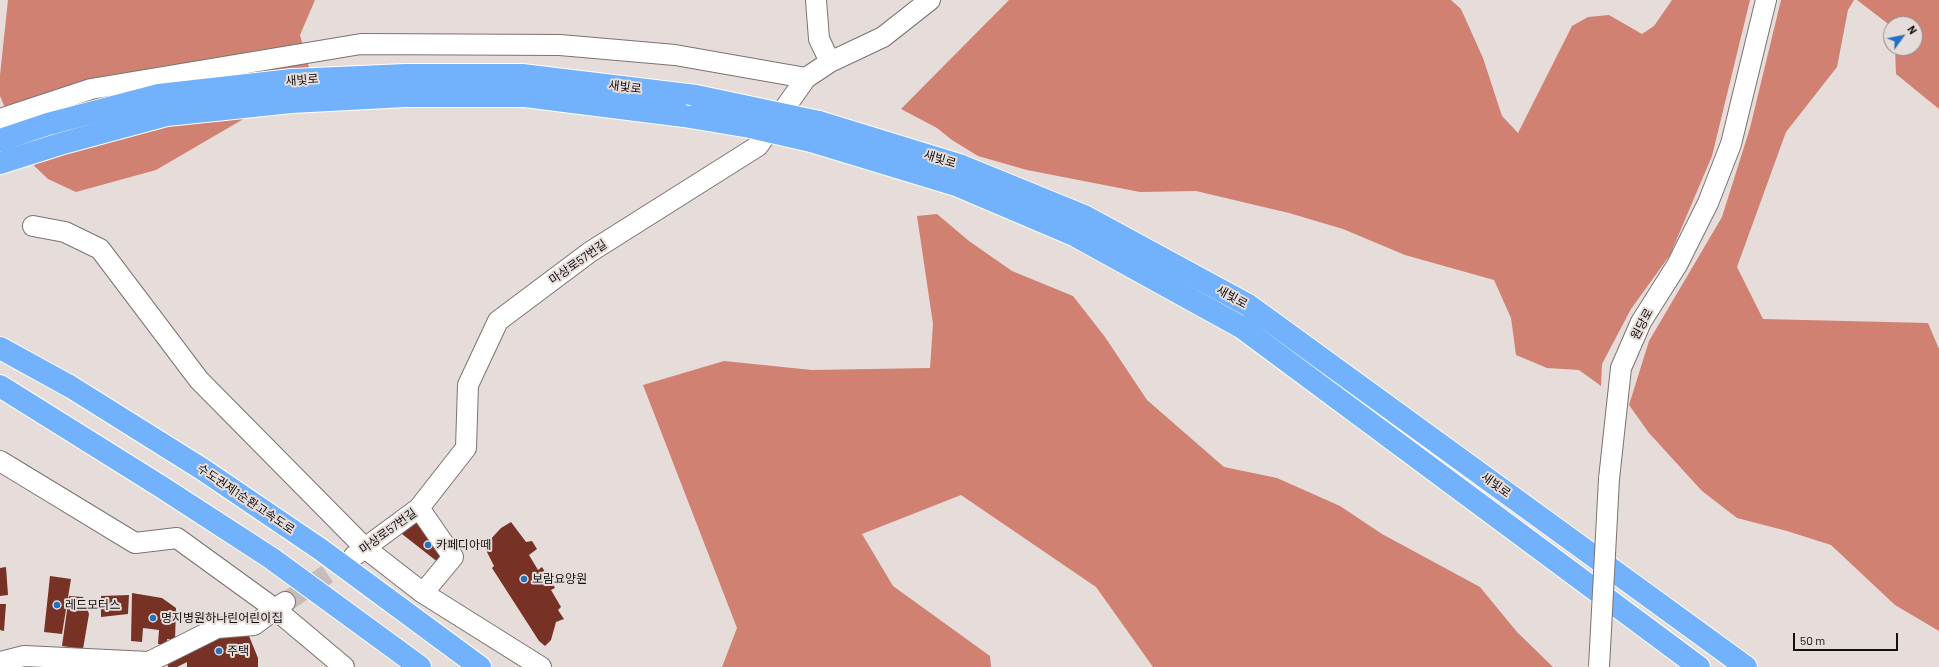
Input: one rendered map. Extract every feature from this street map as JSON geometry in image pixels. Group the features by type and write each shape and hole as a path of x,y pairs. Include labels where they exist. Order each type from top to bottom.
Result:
{"highway":[{"name":"새빛로","path":"0,140 48,124 160,95 292,80 406,75 522,75 696,96 815,131 959,165 1084,216 1248,305 1746,667"},
{"name":"새빛로","path":"0,163 60,144 167,115 291,102 405,96 525,96 684,116 750,127 815,131 956,185 1076,236 1241,327 1699,667"},
{"name":"수도권제1순환고속도로","path":"0,348 71,387 202,469 320,549 480,667"},
{"path":"0,386 154,482 271,558 420,667"}],"street":[{"path":"816,0 819,39 830,62"},
{"name":"마상로57번길","path":"359,552 419,508 466,448 468,385 498,321 590,252 758,146 806,78 830,62 883,38 930,0"},
{"name":"원당로","path":"1599,667 1609,480 1621,368 1641,322 1677,265 1701,216 1732,144 1766,0"},
{"path":"0,118 91,89 361,44 560,45 675,55 806,78"},
{"path":"34,226 65,232 100,250 199,380 359,552 541,667"},
{"path":"0,461 135,543 177,538 281,606 344,667"},
{"path":"419,508 453,557 423,593"},
{"path":"0,662 24,656 149,662 217,628 254,625 281,606"}],"shaded area":[{"path":"8,0 315,0 300,35 312,79 156,170 76,192 48,179 26,158 0,96 0,75"},
{"path":"1009,0 1451,0 1461,9 1483,58 1502,116 1518,133 1572,26 1588,17 1609,15 1642,34 1654,26 1672,0 1750,0 1712,156 1670,255 1631,309 1602,364 1601,386 1579,370 1547,368 1516,355 1511,318 1494,280 1405,255 1343,229 1289,213 1196,191 1140,192 1027,170 978,156 952,140 937,128 901,109"},
{"path":"1781,0 1854,0 1848,10 1837,67 1786,132 1737,267 1763,319 1928,323 1939,349 1939,631 1895,605 1831,545 1787,531 1737,518 1702,491 1649,433 1629,405 1649,341 1722,217 1750,128"},
{"path":"1857,0 1939,0 1939,109 1896,74 1895,56 1923,56 1923,16 1883,16 1883,20"},
{"path":"937,214 969,241 1012,271 1073,296 1105,337 1147,400 1224,467 1277,478 1340,506 1382,534 1480,587 1517,632 1553,667 1153,667 1096,587 961,495 862,534 893,586 990,656 991,667 722,667 737,628 643,385 724,361 812,370 930,368 933,324 917,216"}],"building":[{"name":"카페디아떼","path":"419,514 447,555 439,563 402,534"},
{"name":"보람요양원","path":"511,522 526,542 532,541 537,549 529,555 538,570 542,567 555,588 551,590 561,607 558,610 564,619 556,622 551,640 545,646 539,641 492,568 494,566 487,552 488,542 501,528"},
{"path":"6,567 8,595 0,596 0,568"},
{"name":"레드모터스","path":"50,576 71,579 62,634 44,632"},
{"name":"명지병원하나린어린이집","path":"132,593 162,598 176,608 175,640 167,639 168,645 158,644 159,630 143,628 142,642 131,641"},
{"path":"129,595 128,614 101,617 101,596"},
{"name":"레드모터스","path":"69,596 83,597 89,614 83,649 62,646"},
{"path":"0,604 6,604 4,631 0,630"},
{"name":"주택","path":"218,632 249,636 258,658 258,667 187,667 187,662 177,667 168,667 167,659"}],"tunnel":[{"path":"286,602 354,556"}],"place":[{"name":"카페디아떼","path":"428,545"},
{"name":"보람요양원","path":"524,579"},
{"name":"레드모터스","path":"57,605"},
{"name":"명지병원하나린어린이집","path":"153,618"},
{"name":"주택","path":"219,651"}]}
